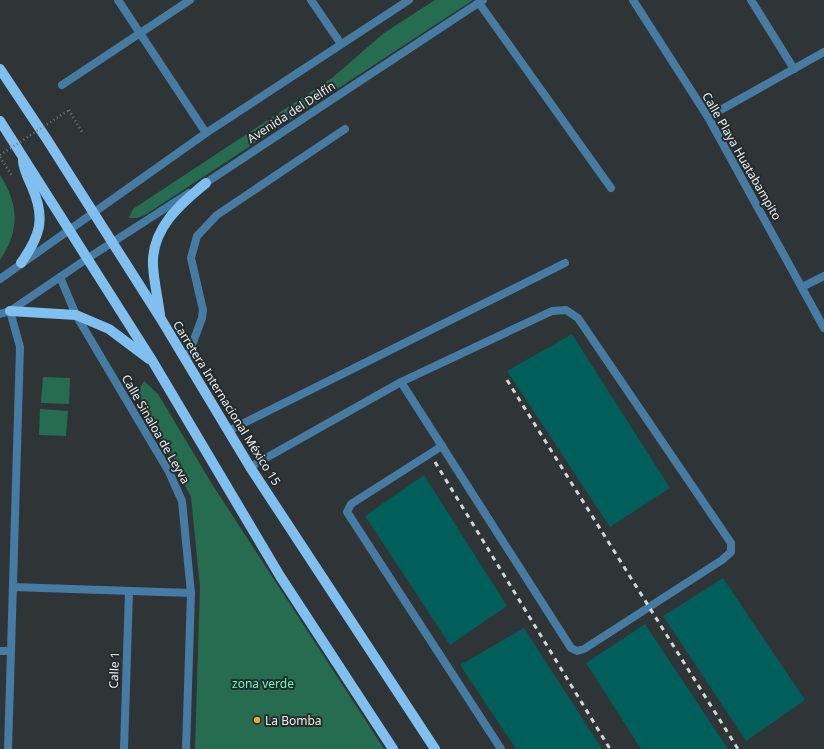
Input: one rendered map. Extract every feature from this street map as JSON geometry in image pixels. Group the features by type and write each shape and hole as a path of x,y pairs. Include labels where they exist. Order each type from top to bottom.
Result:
{"main road":[{"name":"Carretera Internacional México 15","path":"0,69 46,138 92,213 161,319 250,467 435,749"},
{"path":"0,121 153,362 280,576 393,749"},
{"path":"21,263 35,243 41,214 38,200 26,176 22,155"},
{"path":"161,319 153,265 157,241 168,219 185,200 206,182"},
{"path":"5,313 76,316 109,329 153,362"}],"street":[{"path":"118,0 206,133"},
{"path":"62,85 190,0"},
{"path":"311,0 341,44"},
{"path":"0,279 206,133 409,0"},
{"name":"Calle Playa Huatabampito","path":"633,0 708,117 824,328"},
{"path":"751,0 794,69"},
{"path":"481,1 611,188"},
{"name":"Avenida del Delfín","path":"112,242 481,1"},
{"path":"708,117 824,52"},
{"path":"186,361 202,318 203,310 191,258 197,236 217,214 344,129"},
{"path":"8,749 20,348 5,313 112,242"},
{"path":"228,431 565,263"},
{"path":"802,287 824,276"},
{"name":"Calle Sinaloa de Leyva","path":"60,277 76,316 177,488 182,502 191,593 186,749"},
{"path":"250,467 401,382 552,311 566,310 578,318 731,543 731,552 722,560 584,649 577,651 571,648 401,382"},
{"path":"442,446 351,504 347,512 501,749"},
{"path":"13,587 191,593"},
{"name":"Calle 1","path":"124,749 129,591"},
{"path":"0,651 11,651"}],"path":[{"path":"16,182 0,156 69,110 82,132"}],"green space":[{"path":"435,0 473,0 145,215 137,218 129,218 133,209 332,78 384,33"},
{"path":"0,175 11,197 15,218 11,238 7,249 0,260"},
{"path":"43,377 70,378 69,404 41,403"},
{"name":"zona verde","path":"144,381 158,394 212,484 384,749 195,749 200,587 191,497 137,393"},
{"path":"40,409 68,411 66,436 39,435"}],"building":[{"path":"572,334 670,488 610,527 507,371"},
{"path":"424,475 507,606 450,645 365,516"},
{"path":"723,578 805,700 746,741 663,616"},
{"path":"645,624 728,749 641,749 586,663"},
{"path":"524,628 602,749 516,749 460,665"}],"railway":[{"path":"507,380 738,749"},
{"path":"435,462 610,749"}],"place":[{"name":"La Bomba","path":"257,720"}]}
